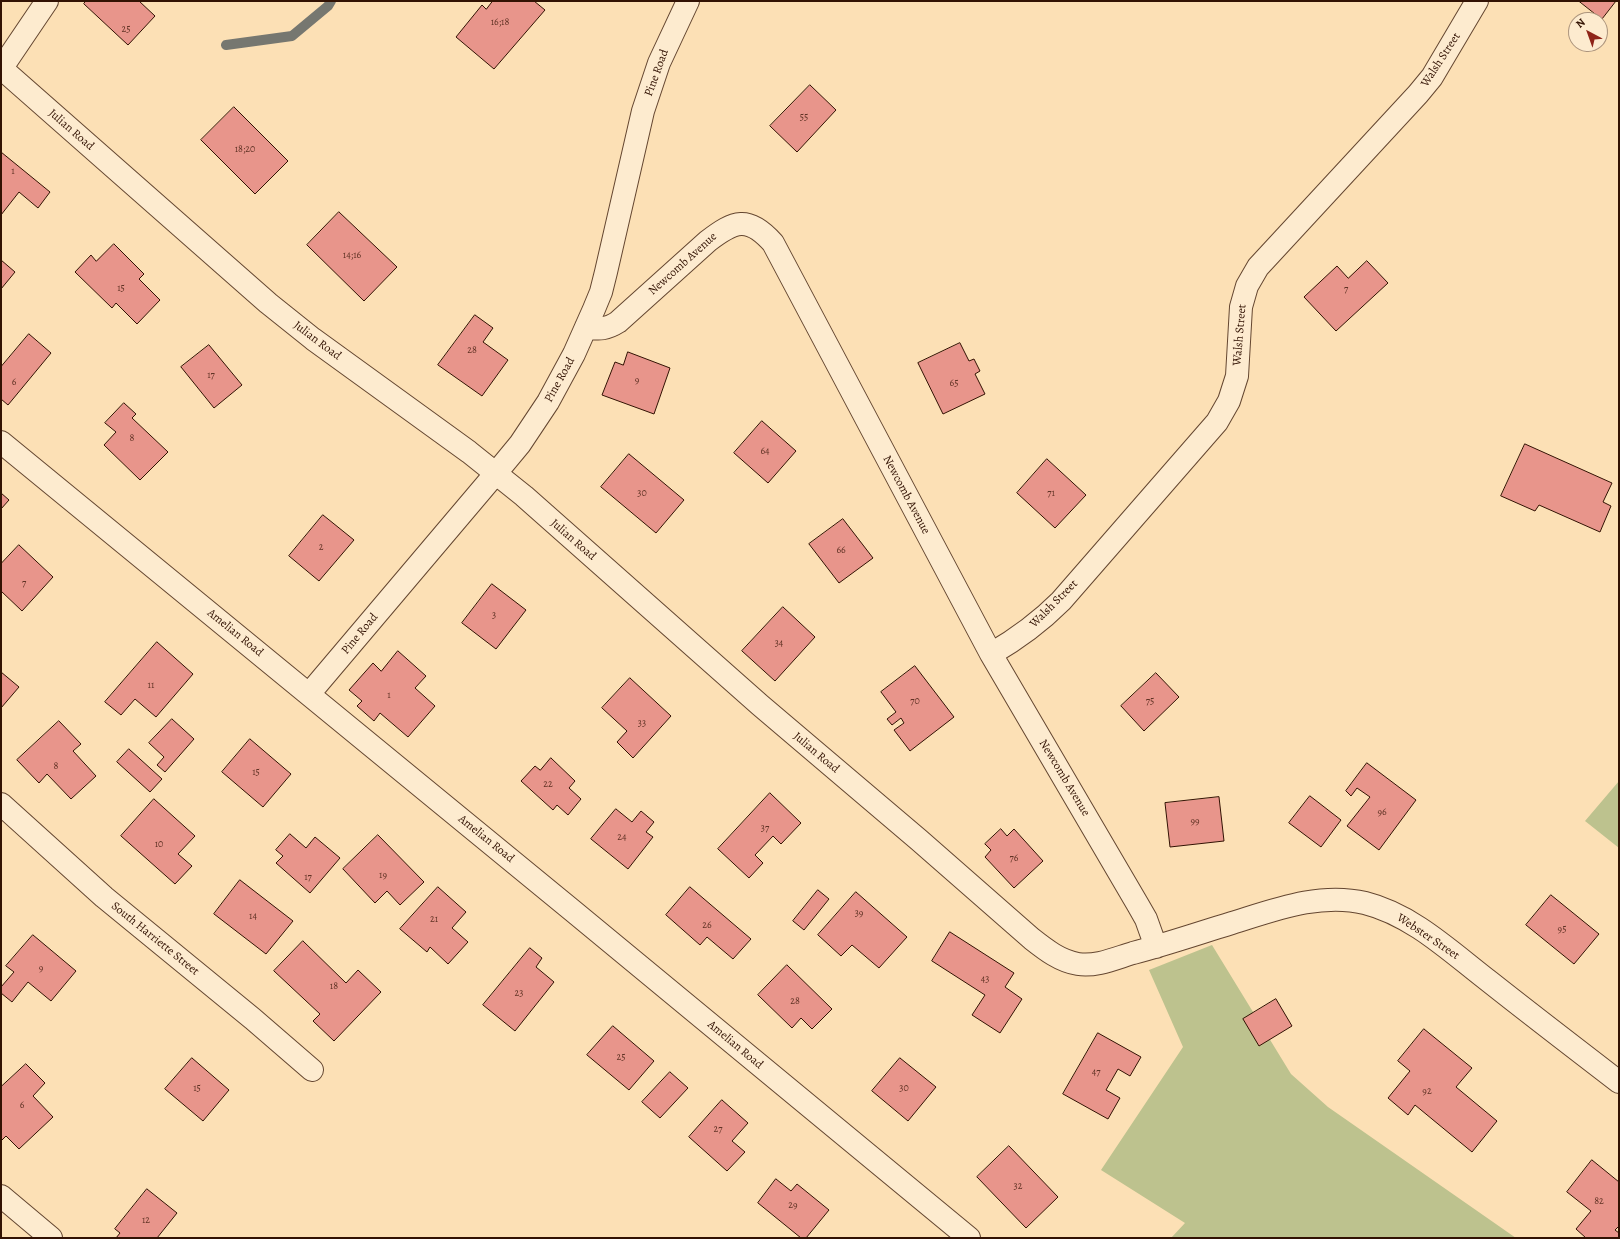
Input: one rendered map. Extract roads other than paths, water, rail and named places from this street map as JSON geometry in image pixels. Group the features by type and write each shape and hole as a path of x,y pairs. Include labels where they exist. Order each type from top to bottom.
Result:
{"street":[{"path":"1,69 47,1"},
{"name":"Pine Road","path":"309,694 496,473 527,434 548,402 586,327 601,292 643,111 659,63 688,1"},
{"name":"Walsh Street","path":"990,654 1026,632 1045,617 1061,601 1216,422 1229,401 1237,376 1241,307 1247,286 1258,267 1432,77 1477,1"},
{"name":"Julian Road","path":"1,69 268,303 313,339 496,473 524,496 760,705 919,840 1032,939 1062,959 1079,964 1097,963 1156,947"},
{"name":"Newcomb Avenue","path":"586,327 599,330 609,328 618,322 722,230 735,224 748,224 763,231 773,243 990,654 1146,919 1156,947"},
{"name":"Amelian Road","path":"1,442 969,1238"},
{"name":"South Harriette Street","path":"1,804 104,897 253,1019 312,1070"},
{"name":"Webster Street","path":"1156,947 1299,903 1340,900 1364,903 1387,910 1431,936 1619,1082"},
{"path":"1,1196 51,1238"}],"waterway":[{"path":"226,45 292,36 328,6 331,1"}]}
